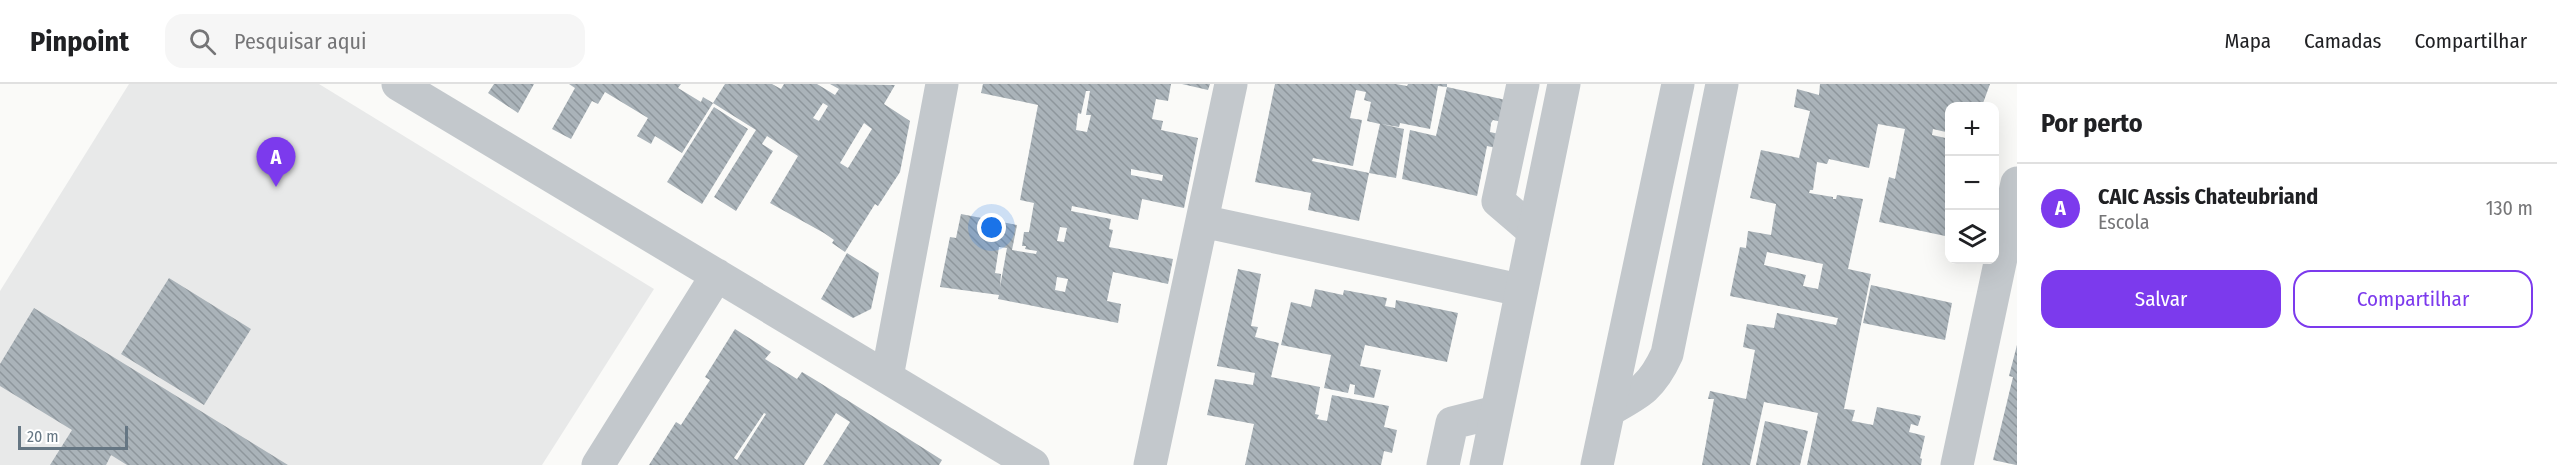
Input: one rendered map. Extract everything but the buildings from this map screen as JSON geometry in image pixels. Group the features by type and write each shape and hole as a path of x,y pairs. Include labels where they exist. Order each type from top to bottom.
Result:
{"street":[{"path":"399,84 1033,465"},
{"path":"887,377 942,84"},
{"path":"1150,465 1231,84"},
{"path":"1523,84 1498,201 1533,231"},
{"path":"1486,465 1564,84"},
{"path":"1597,465 1678,84"},
{"path":"1609,410 1639,393 1657,375 1667,354 1722,84"},
{"path":"1957,465 2008,275 2017,183"},
{"path":"1202,221 1520,290"},
{"path":"598,465 717,275"},
{"path":"1443,465 1452,423 1497,412"}],"shaded area":[{"path":"129,84 319,84 654,289 542,465 0,465 0,291"}],"place":[{"name":"CAIC Assis Chateubriand","path":"276,187"}]}
